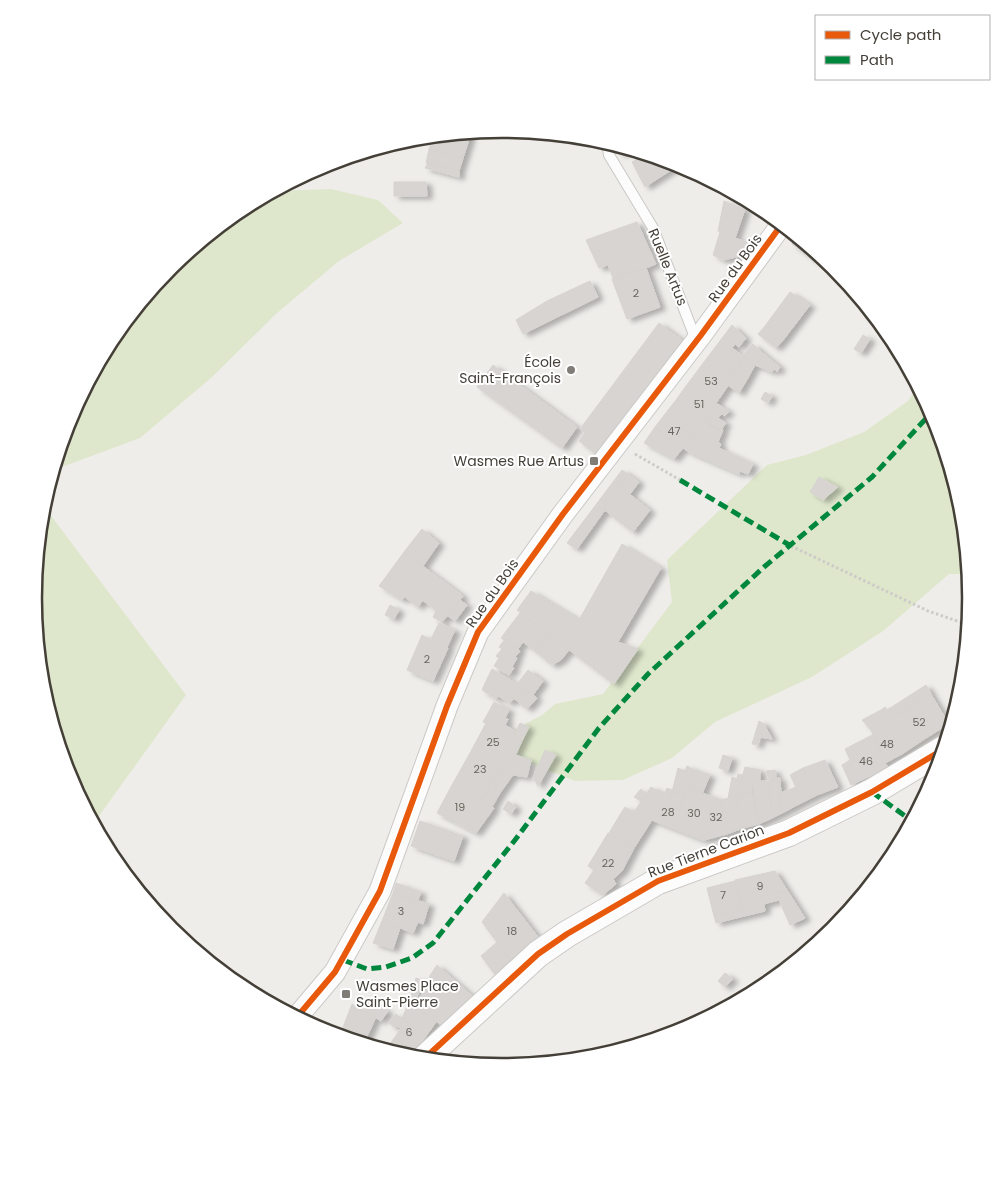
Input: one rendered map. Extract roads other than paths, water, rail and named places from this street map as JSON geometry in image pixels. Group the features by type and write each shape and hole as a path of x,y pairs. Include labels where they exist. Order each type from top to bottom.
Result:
{"street":[{"name":"Rue du Bois","path":"301,1012 335,972 380,892 448,706 478,632 563,514 697,341 778,230"},
{"name":"Rue Tierne Carion","path":"431,1052 538,954 567,934 658,882 789,834 872,792 935,755"}],"lane":[{"name":"Ruelle Artus","path":"608,151 609,155 654,228 697,341"}],"place":[{"name":"École Saint-François","path":"571,370"},
{"name":"Wasmes Rue Artus","path":"594,461"},
{"name":"Wasmes Place Saint-Pierre","path":"346,994"}]}
